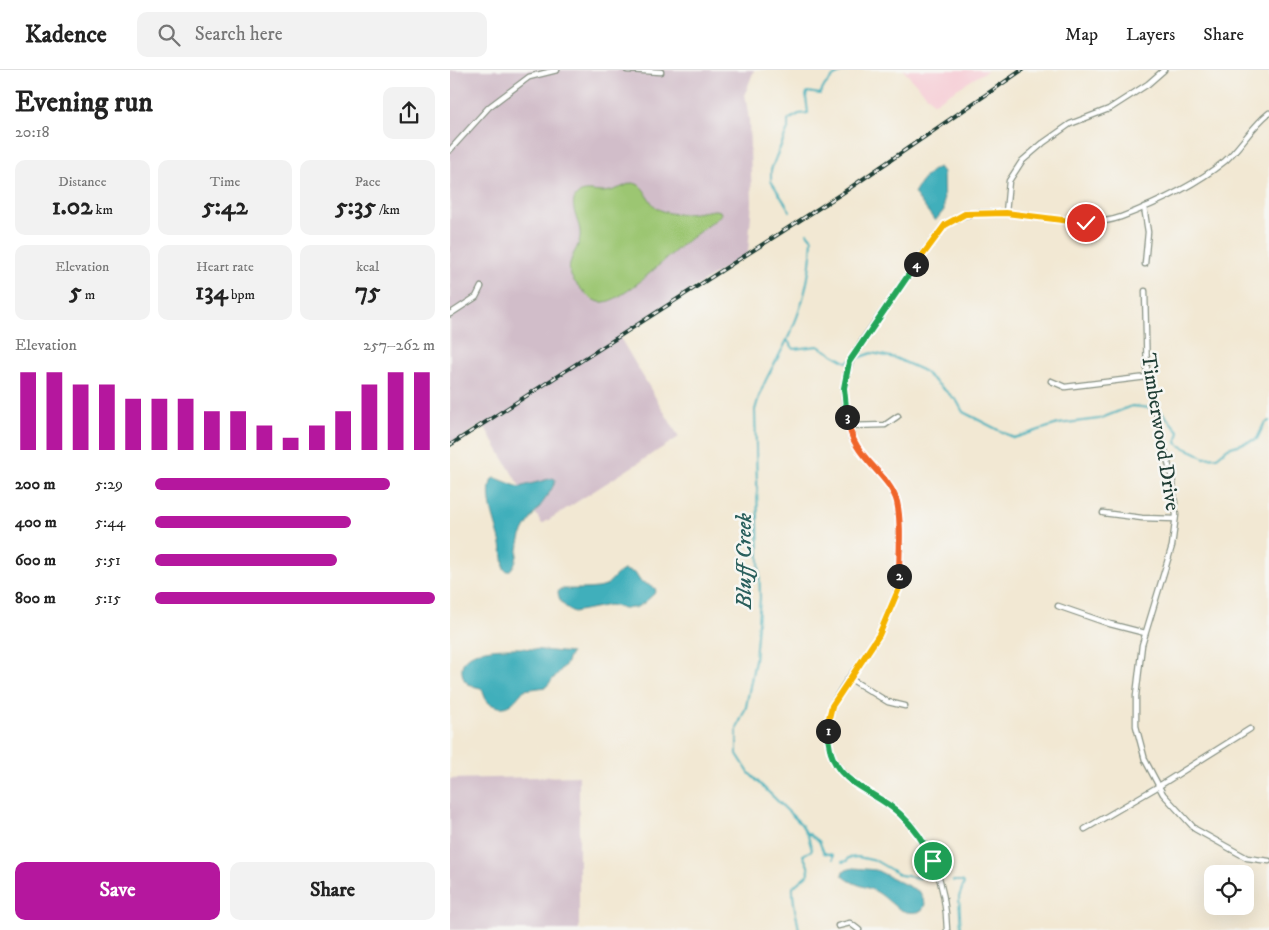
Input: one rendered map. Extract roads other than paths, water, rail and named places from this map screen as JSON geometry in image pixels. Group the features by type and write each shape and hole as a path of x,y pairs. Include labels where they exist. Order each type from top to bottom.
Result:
{"street":[{"path":"450,150 489,108 529,76 557,70"},
{"path":"627,70 661,72"},
{"path":"1006,213 1009,181 1022,161 1042,143 1070,124 1109,109 1148,84 1164,70"},
{"path":"947,930 945,905 939,878 922,839 899,813 850,782 839,768 832,754 828,738 828,722 832,706 879,635 900,586 897,502 883,477 857,446 849,426 844,388 849,362 945,225 965,214 1006,213 1086,223 1117,218 1158,202 1194,182 1226,160 1269,113"},
{"path":"1144,208 1148,232 1145,264"},
{"path":"450,314 476,297 481,287"},
{"name":"Timberwood Drive","path":"1145,291 1147,377 1173,483 1176,519 1172,546 1142,645 1136,696 1136,726 1145,760 1163,794 1194,830 1247,858 1269,861"},
{"path":"1050,380 1065,387 1147,377"},
{"path":"849,426 885,425 898,416"},
{"path":"1103,513 1142,518 1176,519"},
{"path":"1058,606 1110,624 1146,633"},
{"path":"849,678 888,702 905,706"},
{"path":"1085,829 1159,786 1250,729"},
{"path":"838,926 850,923 859,930"}],"water":[{"path":"939,167 943,172 944,210 935,221 914,193 928,174"},
{"path":"496,478 519,487 553,478 556,480 521,536 515,564 509,571 504,569 503,556 492,513 489,492 492,479"},
{"path":"624,570 635,573 640,581 655,588 656,592 635,608 609,605 574,612 565,607 561,602 558,592 560,589 583,589 605,586"},
{"path":"522,648 571,653 566,664 546,687 524,690 512,703 504,707 489,703 481,688 471,685 464,679 462,672 463,664 468,657 475,653 484,650"},
{"path":"853,868 876,870 920,892 925,904 922,911 906,912 900,910 879,893 842,875 843,871"}],"waterway":[{"name":"Bluff Creek","path":"790,211 771,181 771,170 788,129 788,120 799,114 808,113 807,92 820,94 825,85 834,76 846,70"},
{"name":"Bluff Creek","path":"799,930 793,887 809,873 803,855 812,850 808,836 801,824 749,773 737,754 737,728 746,707 755,660 760,598 755,410 765,382 793,328 802,303 808,278 812,239 807,233"},
{"path":"787,340 794,349 818,346 846,362 872,353 895,358 922,370 957,401 963,412 1014,438 1058,424 1099,419 1132,406 1159,409 1179,432 1176,443 1204,458 1217,457 1228,448 1257,439 1264,424 1269,421"},
{"name":"Bluff Creek","path":"808,833 819,841 824,853 833,855 833,859"},
{"name":"Bluff Creek","path":"842,862 847,861 848,858 858,857 876,861 900,875 920,878"},
{"name":"Bluff Creek","path":"953,881 962,881 964,883 959,897 961,930"}],"railway":[{"path":"450,445 844,192 1022,70"}]}
